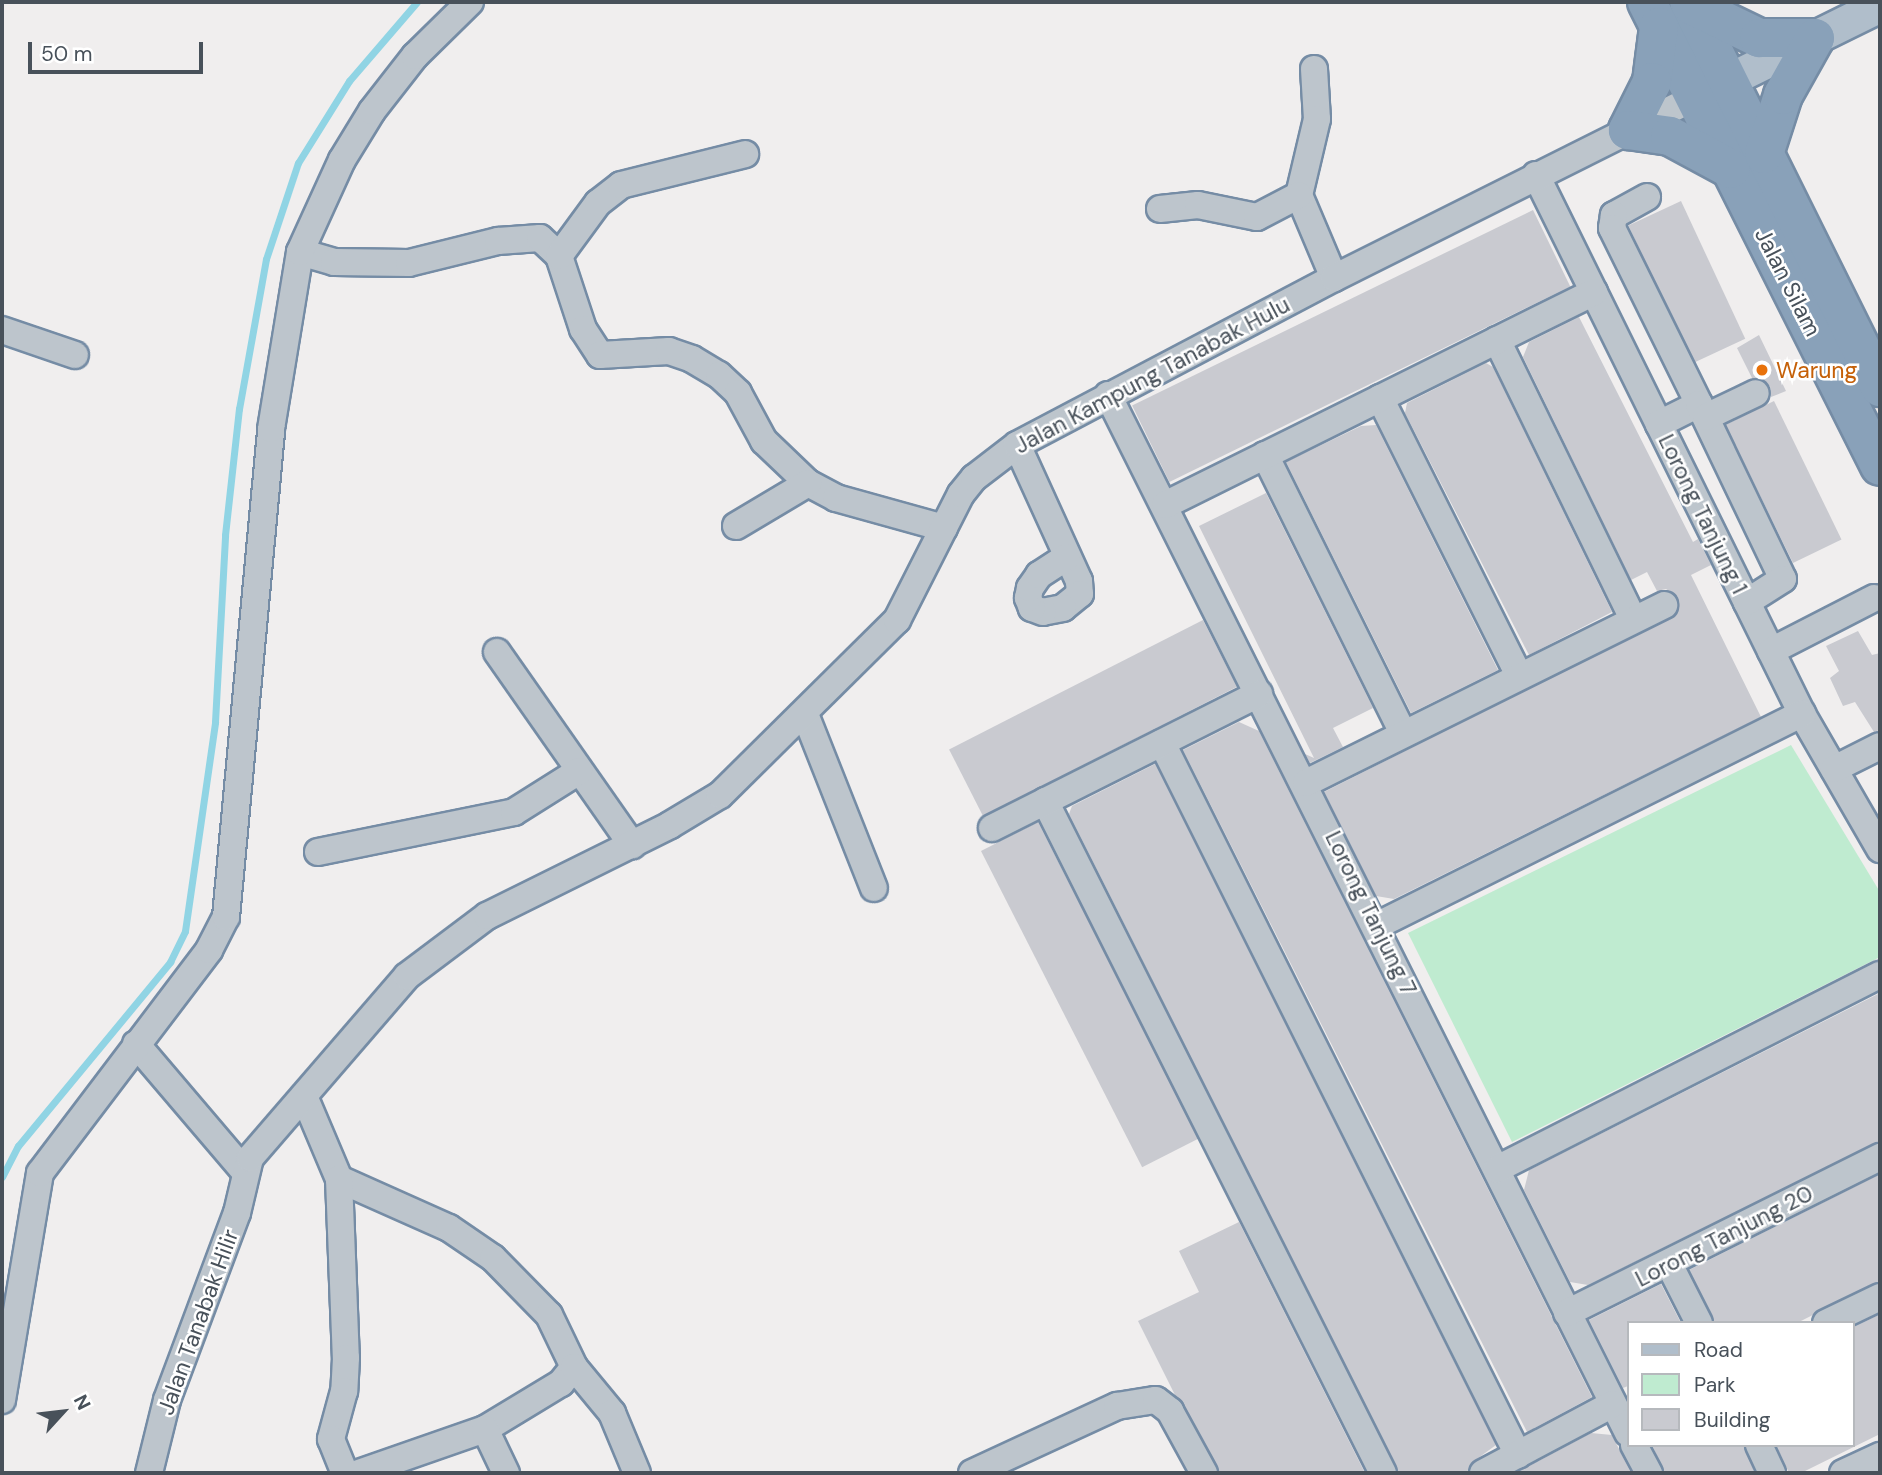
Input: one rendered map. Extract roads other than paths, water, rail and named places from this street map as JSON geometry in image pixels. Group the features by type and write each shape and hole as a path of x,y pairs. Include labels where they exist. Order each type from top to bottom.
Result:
{"highway":[{"path":"1653,14 1651,82 1628,130 1670,136 1748,162 1815,38 1759,38 1690,3"},
{"path":"1690,3 1712,88"},
{"path":"1653,14 1712,88"},
{"name":"Jalan Silam","path":"1712,88 1748,162 1880,466"},
{"name":"Jalan Silam","path":"1748,162 1880,387"}],"main road":[{"path":"1712,88 1880,5"}],"street":[{"path":"2,1401 40,1173 209,950 226,917 271,429 300,252 342,160 372,111 415,57 470,2"},
{"path":"1314,69 1317,119 1299,195 1334,278"},
{"name":"Jalan Kampung Tanabak Hulu","path":"244,1171 250,1158 427,959 487,916 632,845 720,795 805,714 897,620 944,528 974,478 1017,445 1334,278 1712,88"},
{"path":"559,256 598,203 621,185 745,154"},
{"name":"Lorong Tanjung 1","path":"1536,175 1802,714 1880,849"},
{"path":"1160,209 1198,205 1257,217 1299,195"},
{"path":"1647,197 1614,215 1612,228 1783,579 1747,602"},
{"path":"300,252 334,262 409,263 498,241 540,238 559,256 583,329 600,355 669,351 719,375 738,393 764,441 808,483 836,498 944,528"},
{"path":"1165,505 1594,292"},
{"path":"2,330 75,355"},
{"path":"1497,340 1633,619"},
{"path":"1659,424 1756,393"},
{"name":"Lorong Tanjung 7","path":"1108,395 1378,925 1626,1429"},
{"path":"1380,398 1518,674"},
{"path":"1017,445 1067,557"},
{"path":"1265,455 1403,733"},
{"path":"736,526 808,483"},
{"path":"1771,652 1874,598"},
{"path":"1306,783 1518,674 1664,605"},
{"path":"497,652 632,845"},
{"path":"992,828 1259,694"},
{"path":"805,714 874,888"},
{"path":"1378,925 1802,714"},
{"path":"1162,743 1518,1455"},
{"path":"1834,769 1880,746"},
{"path":"318,852 514,812 579,771"},
{"path":"1045,801 1382,1473"},
{"path":"1497,1169 1880,975"},
{"path":"136,1044 244,1171"},
{"path":"304,1096 340,1179 346,1358 344,1391 331,1439 345,1473"},
{"name":"Lorong Tanjung 20","path":"1567,1313 1880,1157"},
{"name":"Jalan Tanabak Hilir","path":"149,1473 167,1400 237,1213 244,1171"},
{"path":"340,1179 449,1228 493,1258 550,1315 574,1367 612,1413 637,1473"},
{"path":"1669,1264 1698,1321"},
{"path":"1830,1321 1880,1297"},
{"path":"359,1473 485,1429 561,1383 574,1367"},
{"path":"972,1473 1124,1404 1164,1403 1204,1473"},
{"path":"1483,1473 1614,1404"},
{"path":"485,1429 506,1473"},
{"path":"1635,1447 1649,1473"},
{"path":"1760,1447 1772,1473"}],"waterway":[{"path":"2,1177 18,1146 170,962 185,931 215,722 225,535 239,409 266,259 298,163 349,81 417,2"}],"place":[{"name":"Warung","path":"1762,370"}]}
